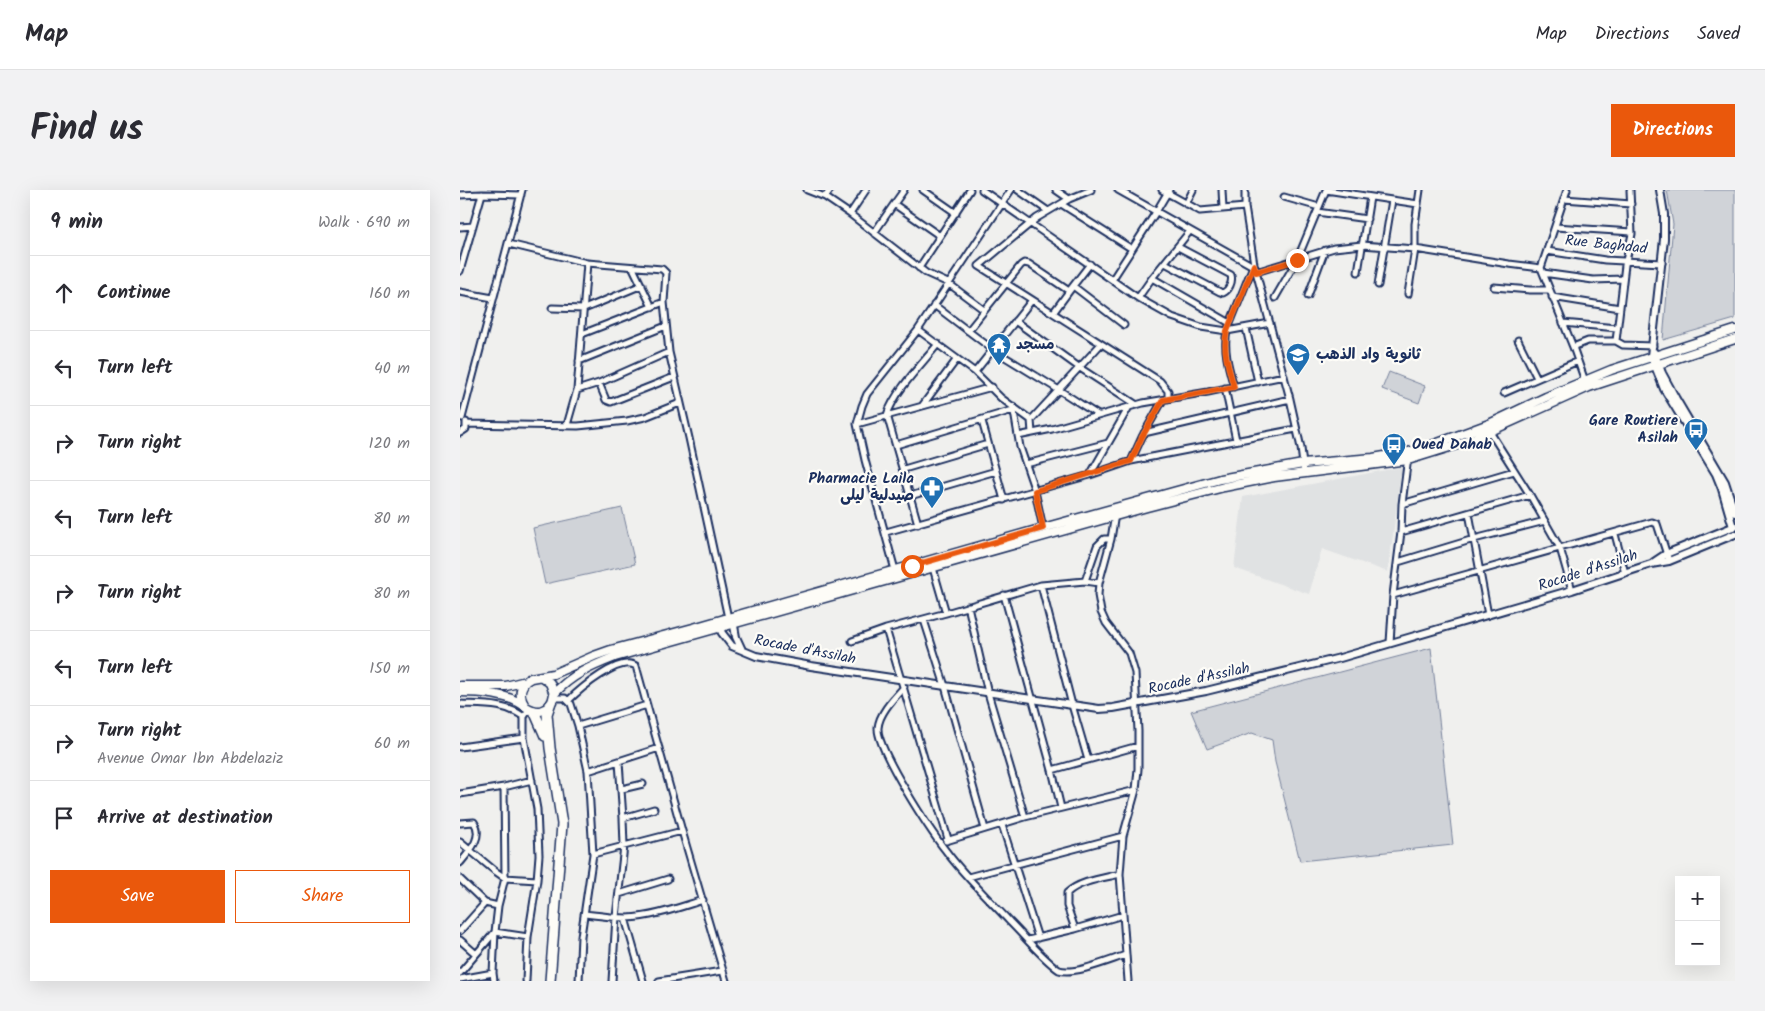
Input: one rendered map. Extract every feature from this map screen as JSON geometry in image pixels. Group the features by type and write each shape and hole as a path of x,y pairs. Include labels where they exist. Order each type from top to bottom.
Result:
{"highway":[{"path":"550,981 562,824 550,748 547,714 552,699"},
{"path":"529,708 550,748"}],"main road":[{"path":"460,692 506,697 529,708 545,709 565,682 594,665 731,620 895,570 1220,479 1303,464 1408,456 1482,427 1653,351 1735,330"},
{"path":"731,620 933,568 1115,516 1254,480 1408,456 1466,442 1589,387 1735,339"},
{"path":"460,686 506,686 559,672 603,653 718,625"},
{"path":"542,677 550,683 552,699"},
{"path":"526,681 520,690 520,696 529,708"}],"street":[{"path":"808,190 825,197 850,214 933,278 948,284 984,310"},
{"path":"825,197 830,190"},
{"path":"850,214 866,190"},
{"path":"874,233 904,190"},
{"path":"923,190 956,213"},
{"path":"920,268 970,190"},
{"path":"982,190 1138,298 1172,317 1201,327 1227,331 1270,323"},
{"path":"895,570 857,424 862,406 867,394 918,330 1011,190"},
{"path":"1018,190 1048,211"},
{"path":"1056,190 1069,199"},
{"path":"1091,190 1069,199 1048,211 980,266 1160,381 1168,391 1144,433 1131,461"},
{"path":"1118,190 1254,266"},
{"path":"1186,204 1193,190"},
{"path":"1222,190 1223,209"},
{"path":"1245,190 1245,206 1254,266 1290,399 1304,473"},
{"path":"1275,298 1297,260 1326,190 1418,204"},
{"path":"1408,294 1415,249 1420,190"},
{"path":"1567,190 1542,270 1585,380"},
{"path":"1616,341 1623,278 1632,232 1630,190"},
{"path":"1660,190 1665,226 1653,351 1664,389 1716,474 1734,529"},
{"path":"1112,280 1156,212 1166,191 1200,211 1245,206"},
{"path":"460,195 522,193 461,418 467,424 567,426 627,421 656,414 680,403"},
{"path":"460,271 482,194"},
{"path":"1358,272 1370,197"},
{"path":"1284,198 1318,210 1367,219"},
{"path":"1564,199 1631,204"},
{"path":"1378,285 1392,200"},
{"path":"894,204 940,236"},
{"path":"1061,204 1132,249"},
{"path":"460,227 473,226"},
{"path":"1554,227 1632,232"},
{"path":"1138,298 1190,231"},
{"path":"509,244 587,263 664,270 667,277 664,302 668,352 731,620"},
{"path":"1256,272 1325,250 1362,245 1415,249 1593,280 1623,278"},
{"path":"1164,263 1223,293 1227,291 1232,282 1231,275 1178,247"},
{"path":"1308,296 1325,250"},
{"name":"Rue Baghdad","path":"1547,251 1605,260 1662,263"},
{"path":"567,426 577,390 587,263"},
{"path":"968,331 1006,282 1024,263 1029,264 1071,289 1124,325"},
{"path":"1053,313 1090,264"},
{"path":"1234,387 1225,346 1227,331 1254,266"},
{"path":"633,268 652,307"},
{"path":"1152,278 1230,323"},
{"path":"552,308 584,309 642,285"},
{"path":"1494,287 1549,290"},
{"path":"460,292 493,298"},
{"path":"1552,297 1620,308"},
{"path":"975,372 1032,300"},
{"path":"582,334 664,302"},
{"path":"934,305 992,349 1098,415"},
{"path":"1015,321 1080,368 1137,405"},
{"path":"1563,323 1617,328"},
{"path":"579,361 666,326"},
{"path":"1246,328 1258,382"},
{"path":"918,330 975,372 1013,408 1031,420"},
{"path":"1518,340 1537,378"},
{"path":"1573,347 1588,341 1616,341 1623,345 1653,351"},
{"path":"918,524 904,469 887,416 890,406 897,396 938,344"},
{"path":"1032,433 1031,420 1101,344"},
{"path":"577,390 599,383 668,352"},
{"path":"922,406 957,359"},
{"path":"1504,393 1578,361"},
{"path":"1656,364 1725,482 1735,513"},
{"path":"1018,436 1128,407 1284,376"},
{"path":"599,383 606,400 611,402 674,377"},
{"path":"857,424 992,387"},
{"path":"1225,388 1236,440"},
{"path":"1144,433 1290,399"},
{"path":"1090,475 1128,407"},
{"path":"896,446 982,420 1013,408"},
{"path":"1013,408 1018,436 1035,491 1043,528"},
{"path":"982,420 1004,500"},
{"path":"460,433 466,430 467,424"},
{"path":"886,532 1004,500 1131,461 1296,428"},
{"path":"1490,432 1530,495 1560,548 1572,590"},
{"path":"1026,464 1108,443"},
{"path":"904,469 988,444"},
{"path":"1390,643 1393,595 1408,456"},
{"path":"1402,504 1514,471"},
{"path":"910,496 996,472"},
{"path":"1401,532 1530,495"},
{"path":"1116,507 1111,540 1099,583 1098,603 1106,623 1129,653 1133,664 1138,746 1136,790 1123,836 1120,874 1128,981"},
{"path":"1469,513 1488,615"},
{"path":"1398,562 1474,539 1545,521"},
{"path":"1393,595 1655,522 1667,558"},
{"name":"Rocade d'Assilah","path":"718,625 732,646 752,655 902,680 1099,709 1136,705 1206,691 1258,679 1390,643 1625,573 1667,558 1734,529"},
{"path":"1614,534 1625,573"},
{"path":"1085,581 1096,546 1104,539 1111,540"},
{"path":"933,568 946,614"},
{"path":"852,640 1041,585 1085,581 1099,583"},
{"path":"1041,585 1088,760"},
{"path":"1004,595 1061,808"},
{"path":"968,606 988,693 1025,817"},
{"name":"Rocade d'Assilah","path":"731,620 742,650"},
{"path":"924,620 986,829"},
{"path":"886,629 948,839"},
{"path":"568,701 592,680 616,668 631,663 638,670 726,981"},
{"path":"904,687 888,705 878,727 878,733 900,780 941,844 968,877 1054,966 1065,972 1126,955"},
{"path":"552,699 565,698 574,712 588,771 592,854 584,914 579,981"},
{"path":"460,704 503,706 524,717"},
{"path":"578,726 647,705"},
{"path":"526,981 528,937 537,880 538,824 524,738 524,717 529,708"},
{"path":"460,747 524,738"},
{"path":"1052,770 1138,746"},
{"path":"588,771 659,748"},
{"path":"612,981 616,917 624,846 624,818 619,762"},
{"path":"460,794 504,787 532,780"},
{"path":"622,789 643,784"},
{"path":"494,981 495,932 498,906 506,878 504,787"},
{"path":"941,844 948,839 1025,817 1136,790"},
{"path":"624,818 654,809"},
{"path":"460,823 474,822 477,828 477,839 460,863"},
{"path":"1002,825 1038,938"},
{"path":"592,854 682,831"},
{"path":"968,877 1123,836"},
{"path":"460,842 506,878 537,880"},
{"path":"1075,929 1067,906 1067,893 1082,884 1120,874"},
{"path":"460,879 485,902 498,906"},
{"path":"619,894 668,879"},
{"path":"584,914 625,918 653,915 702,900"},
{"path":"460,931 485,902"},
{"path":"1028,940 1123,915"},
{"path":"625,918 643,981"},
{"path":"495,932 528,937"},
{"path":"460,973 495,932"},
{"path":"460,940 476,954"},
{"path":"659,981 722,971"},
{"path":"460,979 493,973"},
{"path":"697,975 698,981"}],"shaded area":[{"path":"1667,190 1735,190 1735,319 1663,340 1673,224"},
{"path":"1389,372 1425,386 1419,403 1382,389"},
{"path":"1402,467 1388,572 1322,549 1309,594 1234,568 1243,497"},
{"path":"622,508 635,564 545,584 533,528"},
{"path":"1431,648 1453,845 1300,861 1275,762 1272,740 1252,733 1207,749 1191,711"}],"place":[{"name":"مسجد","path":"999,366"},
{"name":"ثانوية واد الذهب","path":"1298,376"},
{"name":"Gare Routiere Asilah","path":"1696,451"},
{"name":"Oued Dahab","path":"1394,466"},
{"name":"Pharmacie Laila صيدلية ليلى","path":"932,509"}],"route":[{"path":"912,566 1043,528 1035,491 1131,461 1163,400 1234,387 1225,340 1254,265 1256,272 1297,260"}]}
